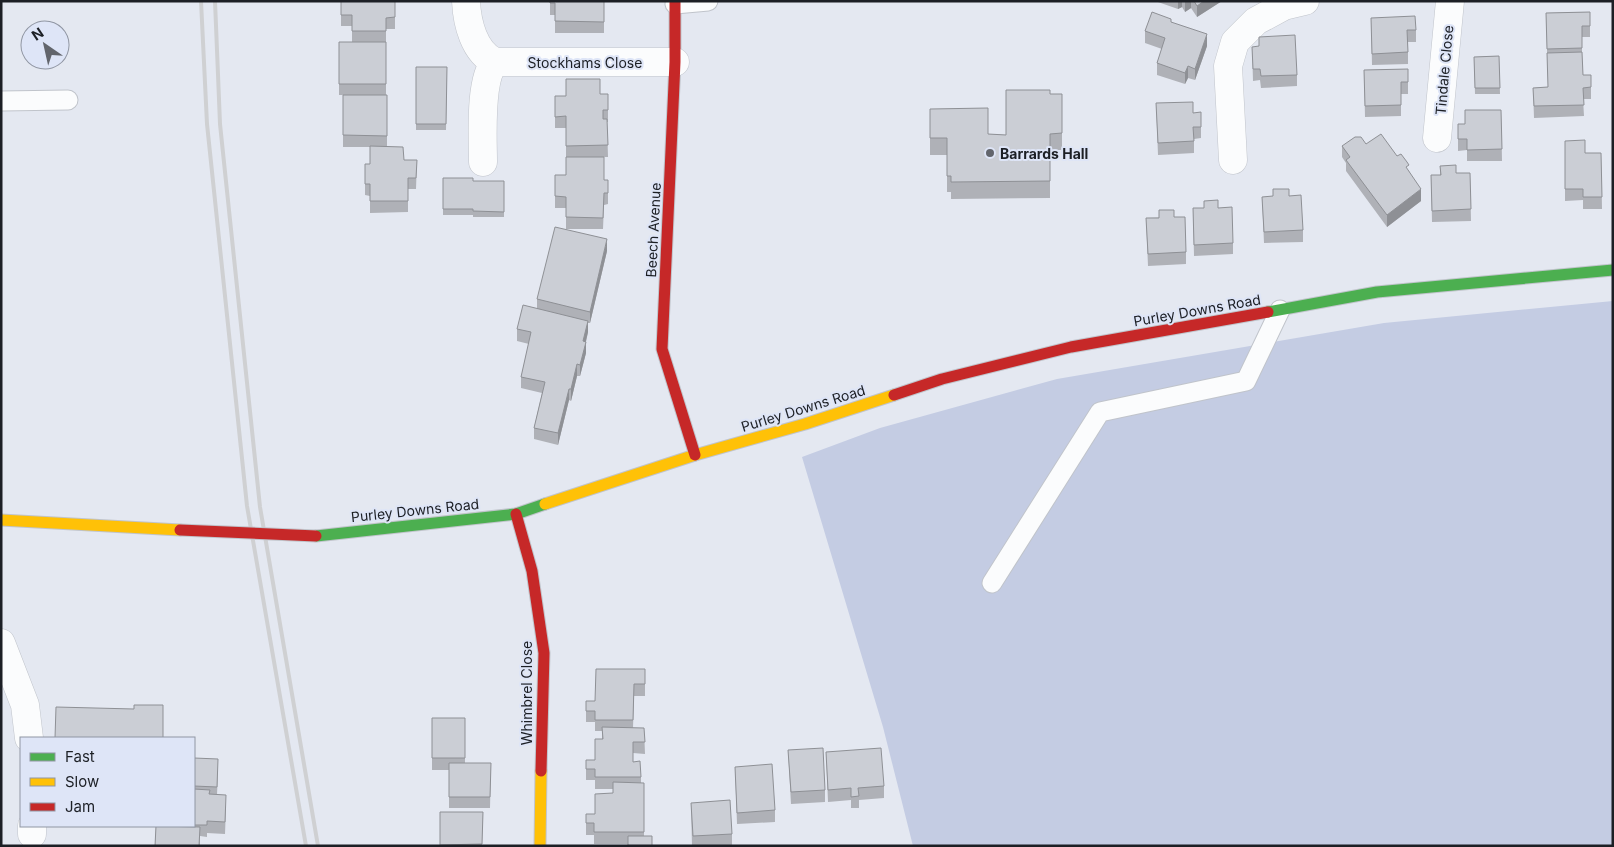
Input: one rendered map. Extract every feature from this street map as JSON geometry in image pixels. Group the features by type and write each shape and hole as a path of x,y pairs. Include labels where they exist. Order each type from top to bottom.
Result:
{"street":[{"path":"466,1 467,18 474,38 484,55 495,62 487,78 483,102 483,162"},
{"path":"1233,160 1228,66 1235,42 1256,21 1284,6 1305,1"},
{"name":"Tindale Close","path":"1437,138 1450,1"},
{"name":"Beech Avenue","path":"675,3 675,62 662,349 696,455"},
{"name":"Stockhams Close","path":"495,62 675,62"},
{"name":"Purley Downs Road","path":"1,520 316,536 516,514 696,455 805,424 942,379 1071,347 1377,292 1613,270"},
{"name":"Whimbrel Close","path":"516,514 532,571 544,652 540,846"},
{"path":"1,643 25,706 29,737"}],"lane":[{"path":"675,3 708,1"},
{"path":"1,101 68,100"},
{"path":"992,583 1100,412 1246,380 1280,310"}],"shaded area":[{"path":"1613,301 1613,846 913,846 883,727 802,457 880,428 1057,379 1384,323"}],"building":[{"path":"341,1 395,1 395,17 386,18 386,31 352,31 352,15 341,15"},
{"path":"550,1 604,1 604,22 555,21 555,3 550,3"},
{"path":"1194,1 1204,1 1197,6"},
{"path":"1152,12 1171,19 1171,22 1207,34 1195,69 1188,66 1185,73 1157,63 1165,38 1145,31"},
{"path":"1590,12 1590,26 1582,26 1582,48 1547,49 1546,13"},
{"path":"1415,16 1416,30 1407,30 1408,52 1372,54 1371,18"},
{"path":"1295,35 1297,75 1261,76 1260,69 1253,69 1252,47 1259,46 1259,37"},
{"path":"339,42 386,42 386,84 339,84"},
{"path":"1582,52 1583,75 1591,75 1591,87 1583,88 1584,105 1534,106 1533,88 1548,87 1547,53"},
{"path":"1499,56 1500,88 1475,88 1474,57"},
{"path":"416,67 447,67 446,124 416,124"},
{"path":"1408,69 1408,82 1401,82 1401,105 1365,106 1364,70"},
{"path":"566,79 600,79 600,94 608,94 608,110 603,110 603,119 607,119 608,145 566,146 566,116 555,117 555,96 566,96"},
{"name":"Barrards Hall","path":"1006,90 1050,90 1050,94 1062,94 1062,133 1050,134 1050,181 951,182 951,176 947,176 947,138 930,138 930,109 988,108 988,134 1006,135"},
{"path":"343,95 387,95 387,136 343,135"},
{"path":"1193,102 1193,113 1201,112 1201,127 1193,127 1194,141 1158,143 1156,103"},
{"path":"1465,110 1501,110 1502,149 1467,150 1467,139 1458,139 1458,124 1465,124"},
{"path":"1381,134 1397,156 1401,154 1407,162 1409,165 1406,167 1421,189 1387,215 1346,160 1350,157 1342,146 1355,137 1361,137 1366,144"},
{"path":"1585,140 1585,153 1601,153 1602,197 1583,197 1583,189 1565,189 1565,141"},
{"path":"370,146 403,147 404,160 417,160 416,178 408,178 408,201 370,201 370,184 365,184 365,164 370,164"},
{"path":"566,157 604,157 604,180 608,180 608,193 604,193 603,218 566,217 566,197 555,196 555,175 566,175"},
{"path":"1456,165 1456,173 1470,173 1471,209 1432,211 1431,175 1441,175 1440,166"},
{"path":"443,178 473,178 473,181 504,181 504,212 443,209"},
{"path":"1273,189 1289,189 1289,196 1301,195 1303,230 1264,232 1262,197 1273,196"},
{"path":"1218,200 1218,208 1232,207 1233,243 1194,245 1193,208 1204,208 1204,201"},
{"path":"1159,210 1174,210 1174,217 1185,217 1186,252 1148,254 1146,218 1159,218"},
{"path":"555,227 607,239 590,312 537,299"},
{"path":"523,305 588,321 583,341 586,342 580,365 577,364 558,433 534,428 545,382 521,377 531,332 517,329"},
{"path":"596,669 645,669 645,684 634,684 633,720 595,720 595,711 586,711 586,701 595,701"},
{"path":"134,705 163,705 163,737 55,737 56,707 134,709"},
{"path":"432,718 465,718 465,758 432,758"},
{"path":"602,727 644,728 645,742 633,742 633,762 640,761 641,777 595,777 595,769 586,769 586,760 595,760 595,739 603,739"},
{"path":"823,748 825,790 791,792 788,750"},
{"path":"881,748 884,786 858,788 859,796 851,797 851,788 828,790 826,752"},
{"path":"195,758 218,759 217,787 195,786"},
{"path":"449,763 491,763 490,797 449,797"},
{"path":"772,764 775,810 737,813 735,767"},
{"path":"613,782 644,783 644,832 594,832 594,823 586,823 586,814 595,814 595,794 613,793"},
{"path":"195,789 210,790 209,794 226,795 225,822 207,821 207,825 195,825"},
{"path":"730,800 732,834 693,836 691,803"},
{"path":"440,812 483,812 482,844 440,845"},
{"path":"156,827 200,827 199,846 155,846"},
{"path":"628,836 652,836 652,846 628,846"}],"railway":[{"path":"201,1 207,124 247,506 306,846"},
{"path":"215,1 220,124 260,507 318,846"}],"traffic: fast":[{"path":"1268,312 1377,292 1613,270"},
{"path":"316,536 516,514 545,504"}],"traffic: slow":[{"path":"545,504 695,455 805,424 894,395"},
{"path":"1,520 180,530"},
{"path":"540,846 541,771"}],"traffic: jam":[{"path":"675,1 675,62 662,349 695,455"},
{"path":"894,395 942,379 1071,347 1268,312"},
{"path":"516,514 532,571 544,653 541,771"},
{"path":"180,530 316,536"}],"place":[{"name":"Barrards Hall","path":"990,153"}]}
